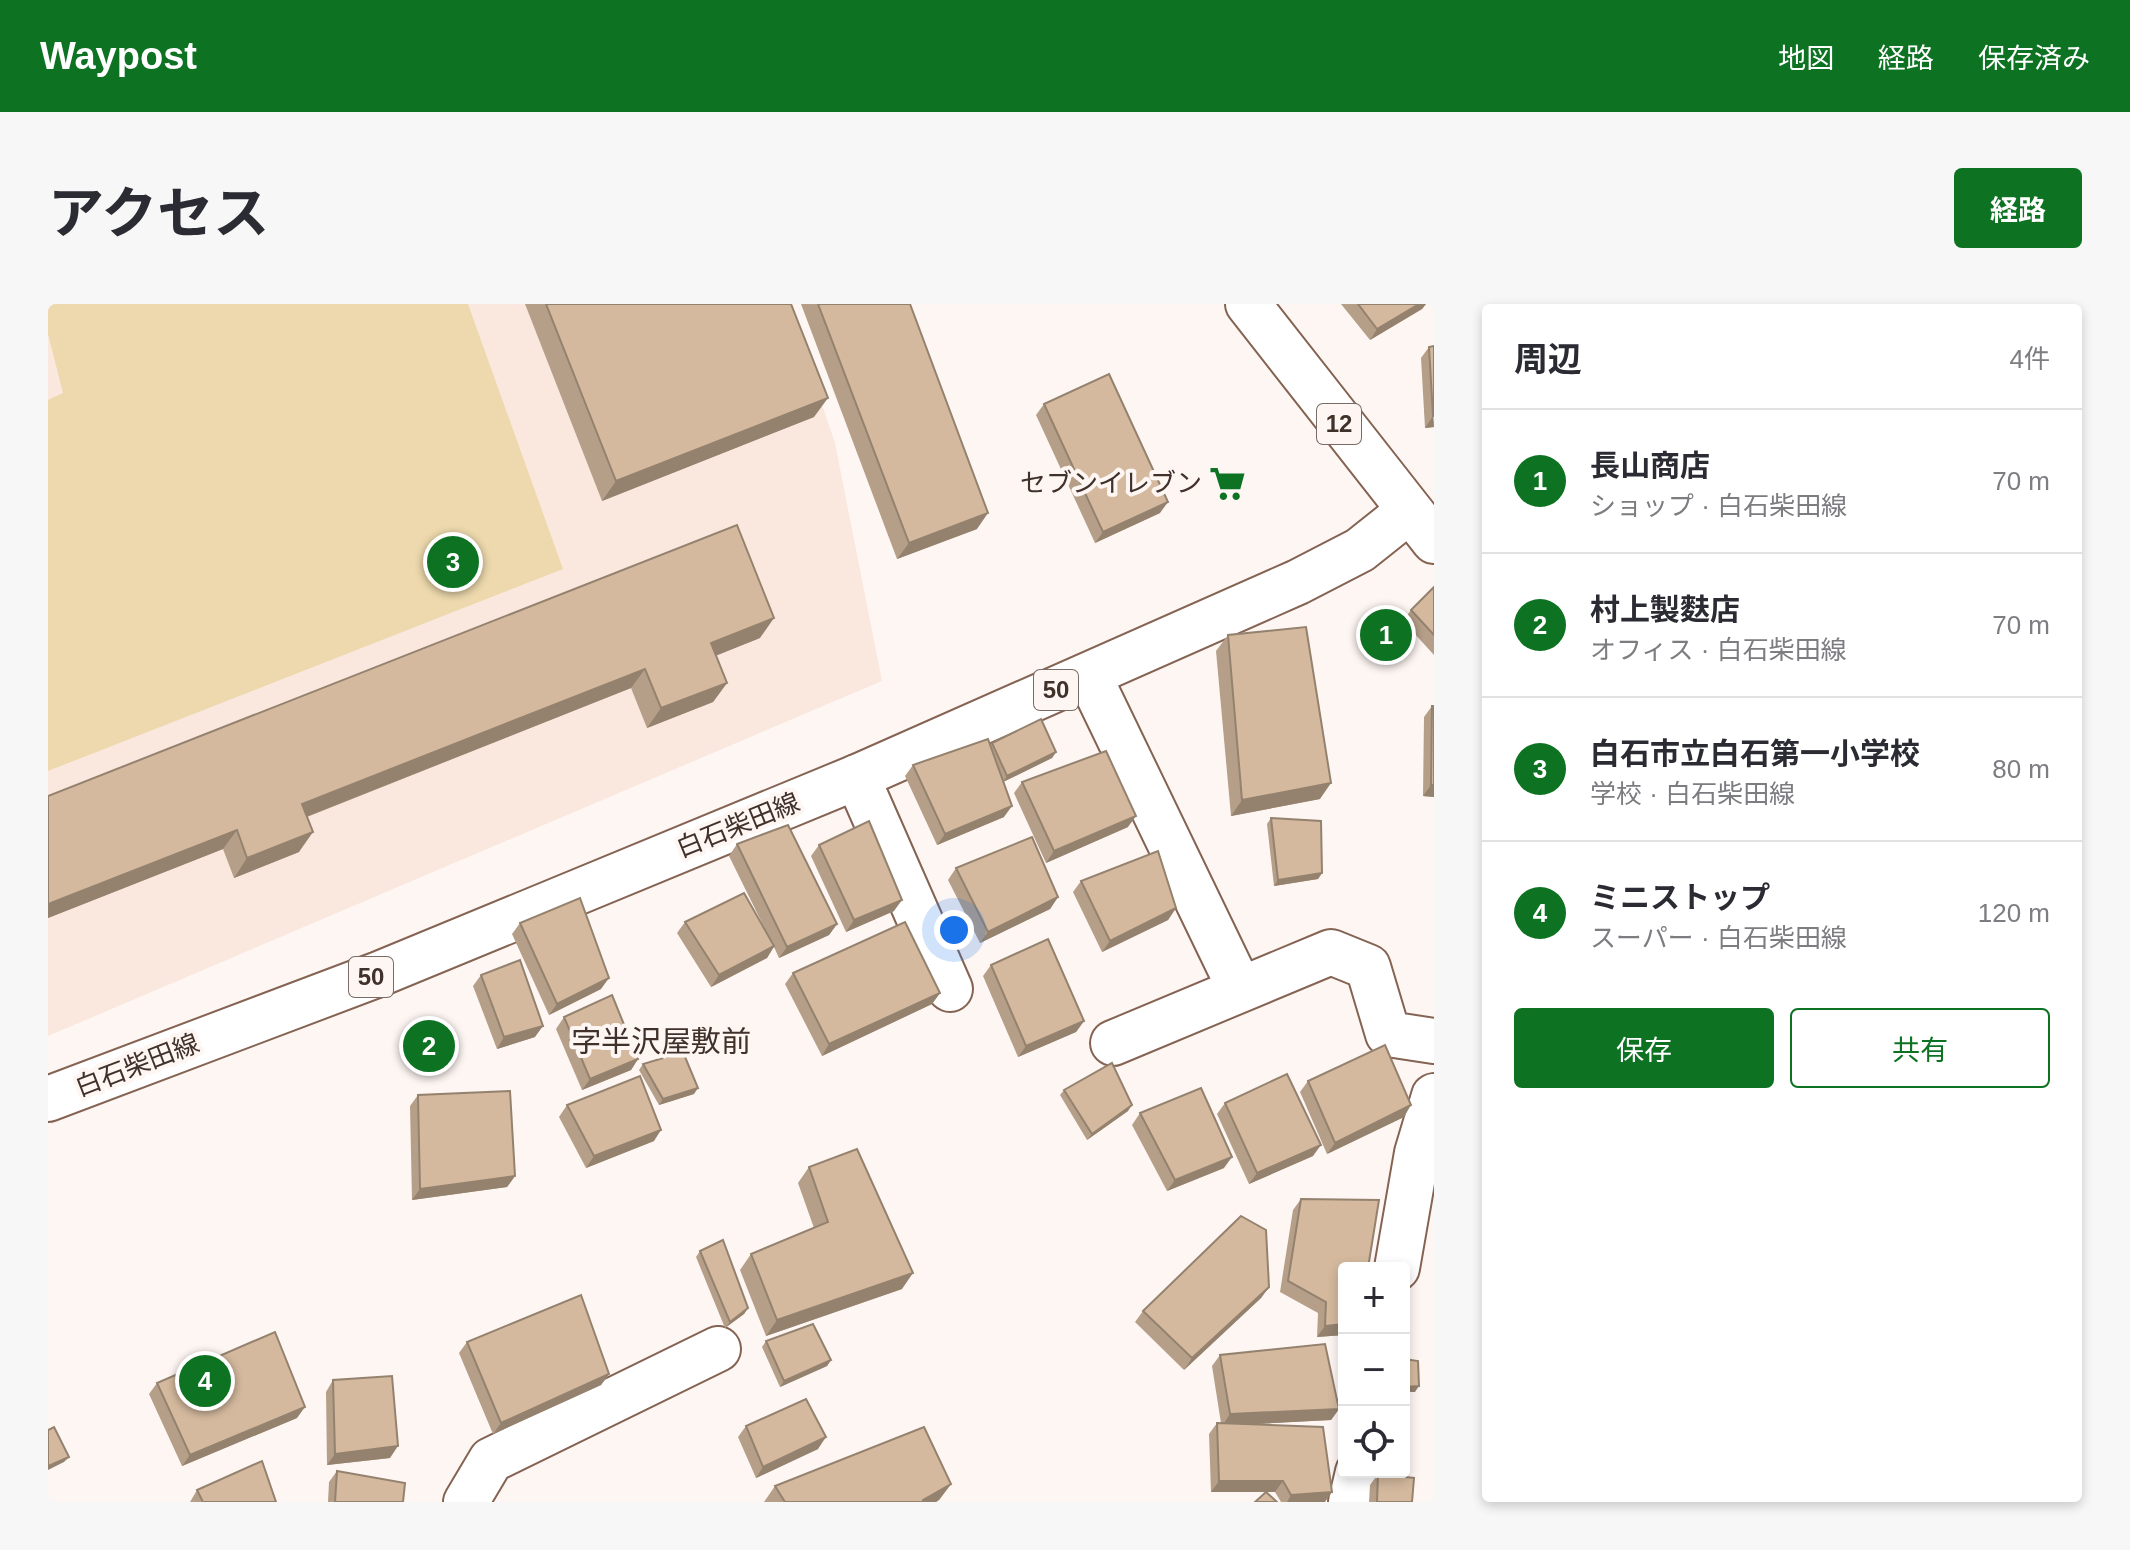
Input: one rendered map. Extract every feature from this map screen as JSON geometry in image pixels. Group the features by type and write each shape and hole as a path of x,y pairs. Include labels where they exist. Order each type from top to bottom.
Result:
{"main road":[{"name":"12","path":"1248,304 1421,526"},
{"name":"白石柴田線","path":"48,1099 379,974 857,777 1089,676 1360,550 1421,526"},
{"path":"1089,676 1240,989"},
{"path":"857,777 950,989"},
{"path":"1113,1043 1331,952 1368,967 1388,1034 1434,1041"},
{"path":"1398,1262 1417,1153 1434,1096"},
{"path":"466,1502 491,1460 718,1349"},
{"path":"1351,1502 1357,1478"}],"shaded area":[{"path":"48,304 788,304 835,443 882,681 48,1036"},
{"path":"48,304 468,304 563,569 48,771 48,400 63,393 48,334"}],"building":[{"path":"546,304 791,304 828,398 616,481"},
{"path":"818,304 910,304 988,513 909,543"},
{"path":"1358,304 1419,304 1377,329"},
{"path":"1434,346 1434,416 1433,416 1429,347"},
{"path":"1109,374 1168,502 1103,532 1044,404"},
{"path":"737,525 774,618 711,643 727,683 661,708 645,669 302,804 313,832 247,858 237,830 48,904 48,796"},
{"path":"1434,587 1434,635 1411,610"},
{"path":"1306,627 1331,783 1242,800 1228,635"},
{"path":"1434,706 1434,785 1431,785"},
{"path":"1041,719 1056,752 1007,776 992,743"},
{"path":"988,739 1012,806 945,834 913,765"},
{"path":"1106,751 1136,816 1054,851 1022,782"},
{"path":"1271,818 1321,821 1322,873 1278,880"},
{"path":"869,821 902,900 854,920 819,845"},
{"path":"788,825 837,924 787,947 737,844"},
{"path":"1032,837 1058,897 988,932 956,868"},
{"path":"1158,851 1176,908 1110,941 1081,881"},
{"path":"744,893 774,946 719,975 685,922"},
{"path":"580,898 609,978 557,1004 520,923"},
{"path":"905,922 940,993 829,1044 793,973"},
{"path":"1048,939 1084,1021 1026,1046 991,965"},
{"path":"520,960 543,1026 504,1037 481,975"},
{"path":"612,995 638,1059 590,1079 564,1017"},
{"path":"1385,1045 1411,1105 1335,1143 1308,1081"},
{"path":"683,1052 698,1088 663,1099 643,1064"},
{"path":"1112,1063 1132,1105 1092,1134 1064,1090"},
{"path":"1287,1074 1321,1145 1257,1173 1225,1103"},
{"path":"640,1076 661,1130 594,1156 567,1105"},
{"path":"1201,1088 1232,1157 1175,1180 1140,1113"},
{"path":"510,1091 515,1176 420,1189 418,1095"},
{"path":"857,1149 913,1273 777,1320 751,1254 828,1222 809,1167"},
{"path":"1301,1199 1379,1200 1369,1262 1338,1262 1338,1325 1325,1326 1326,1302 1288,1281"},
{"path":"1241,1216 1266,1230 1269,1287 1192,1358 1143,1311"},
{"path":"723,1240 748,1308 730,1322 700,1251"},
{"path":"581,1295 609,1374 501,1423 467,1342"},
{"path":"813,1324 831,1360 784,1381 766,1341"},
{"path":"275,1332 305,1407 190,1455 157,1383"},
{"path":"1325,1344 1338,1409 1230,1414 1220,1355"},
{"path":"1410,1360 1418,1361 1419,1386 1410,1387"},
{"path":"392,1376 398,1446 335,1454 333,1380"},
{"path":"806,1399 826,1437 763,1467 746,1426"},
{"path":"1217,1423 1323,1427 1332,1492 1291,1495 1283,1481 1219,1481"},
{"path":"54,1427 69,1457 48,1466 48,1430"},
{"path":"924,1427 951,1484 923,1502 785,1502 775,1486"},
{"path":"262,1461 276,1502 203,1502 197,1490"},
{"path":"337,1471 405,1483 403,1502 335,1502"},
{"path":"1378,1478 1414,1478 1412,1502 1377,1502"},
{"path":"1266,1492 1277,1502 1255,1502"}],"place":[{"name":"セブンイレブン","path":"1228,483"},
{"name":"白石市立白石第一小学校","path":"453,562"},
{"name":"長山商店","path":"1386,635"},
{"name":"村上製麩店","path":"429,1046"},
{"name":"ミニストップ","path":"205,1381"}],"district":[{"name":"字半沢屋敷前","path":"661,1042"}]}
